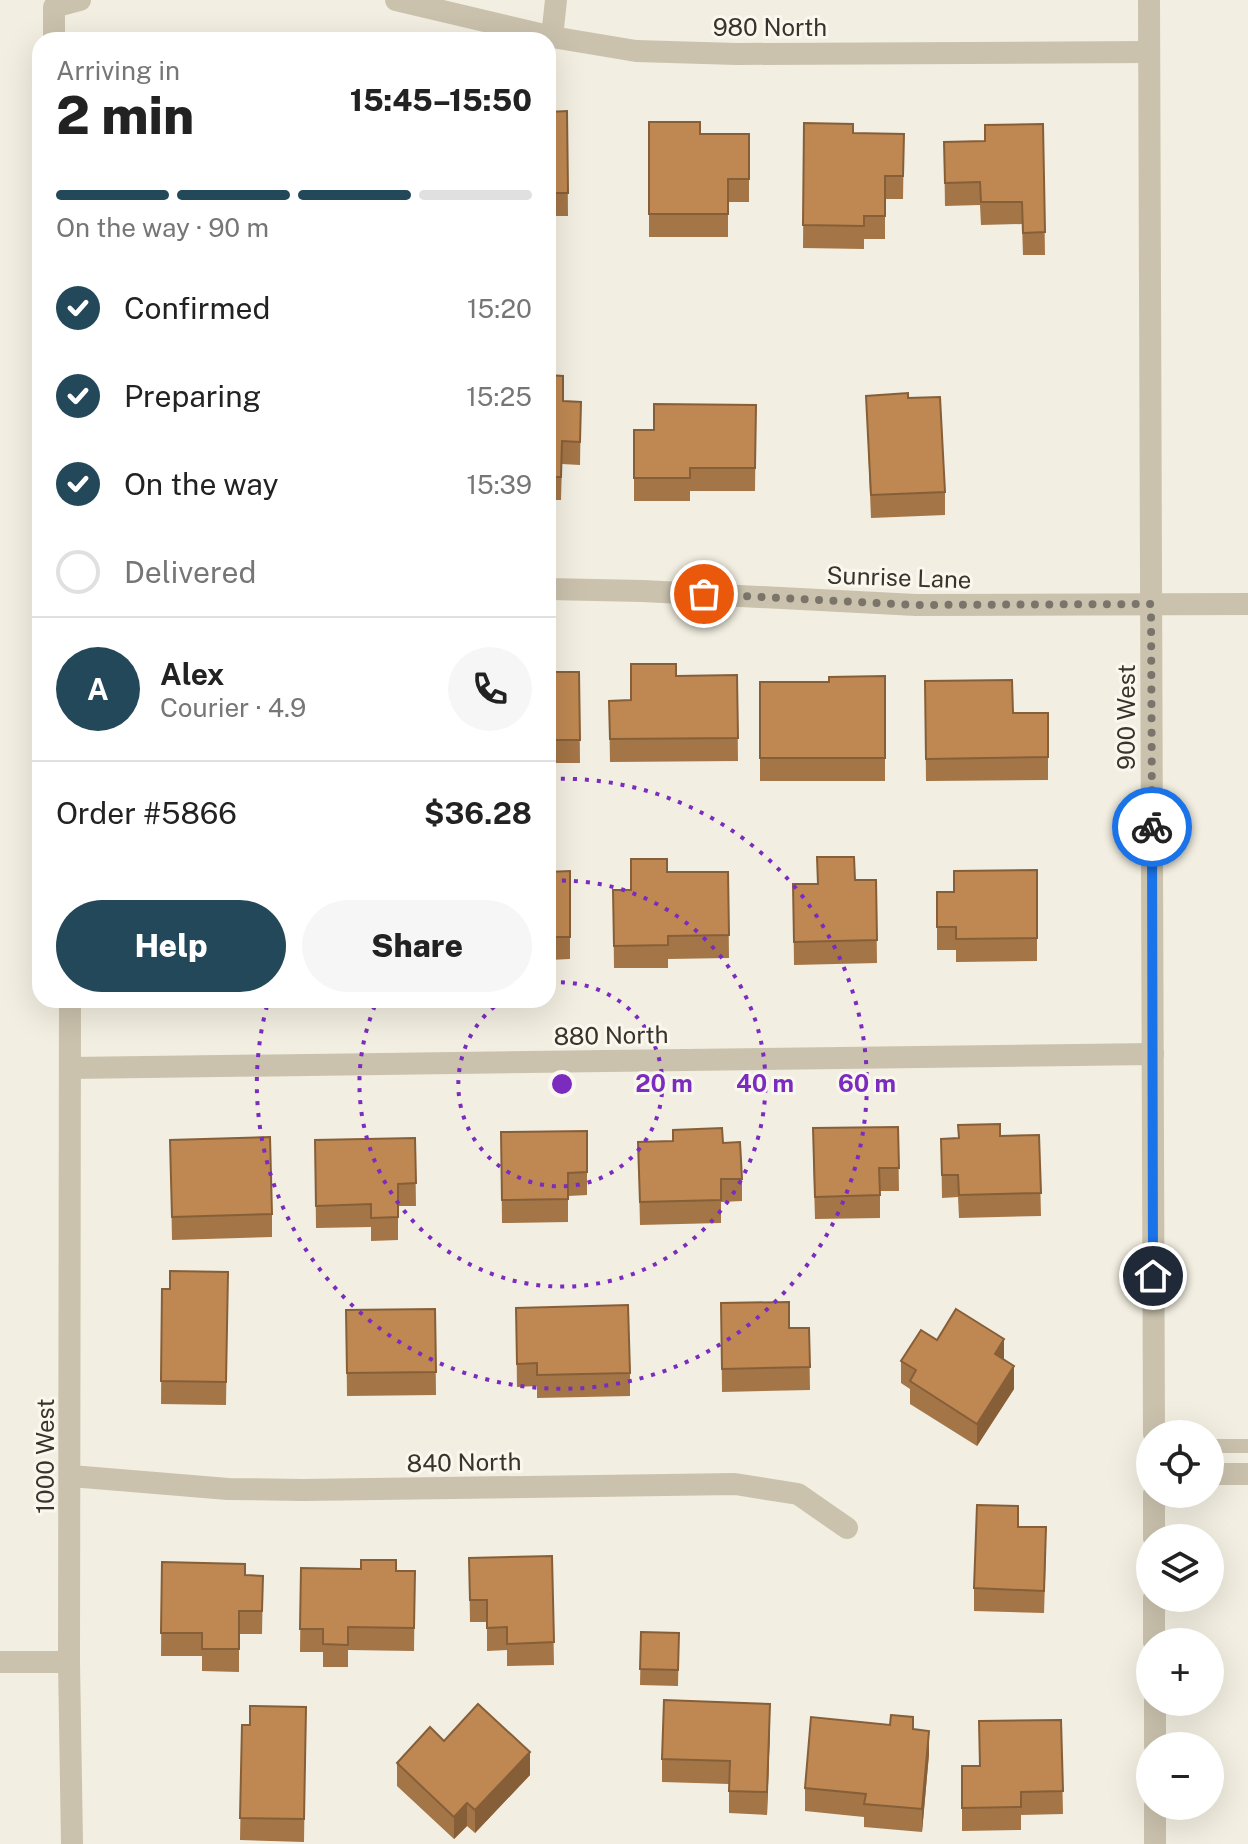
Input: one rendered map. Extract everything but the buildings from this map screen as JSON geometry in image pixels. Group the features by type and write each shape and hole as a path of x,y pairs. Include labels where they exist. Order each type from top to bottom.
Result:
{"street":[{"path":"54,32 54,7 80,0"},
{"name":"980 North","path":"396,0 531,32"},
{"path":"553,32 556,0"},
{"name":"900 West","path":"1149,0 1154,1420"},
{"name":"980 North","path":"556,38 636,51 737,54 1149,52"},
{"name":"Sunrise Lane","path":"556,589 916,605 1248,604"},
{"name":"1000 West","path":"70,1008 69,1662 72,1844"},
{"name":"880 North","path":"71,1068 1153,1054"},
{"path":"1224,1474 1248,1474"},
{"name":"840 North","path":"71,1476 228,1489 303,1490 735,1484 798,1494 847,1528"},
{"path":"0,1662 69,1662"},
{"path":"1155,1820 1155,1844"}],"lane":[{"path":"1224,1446 1248,1446"}],"way so far":[{"path":"704,594 916,605 1151,604 1152,827"}],"route":[{"path":"1152,827 1153,1276"}]}
